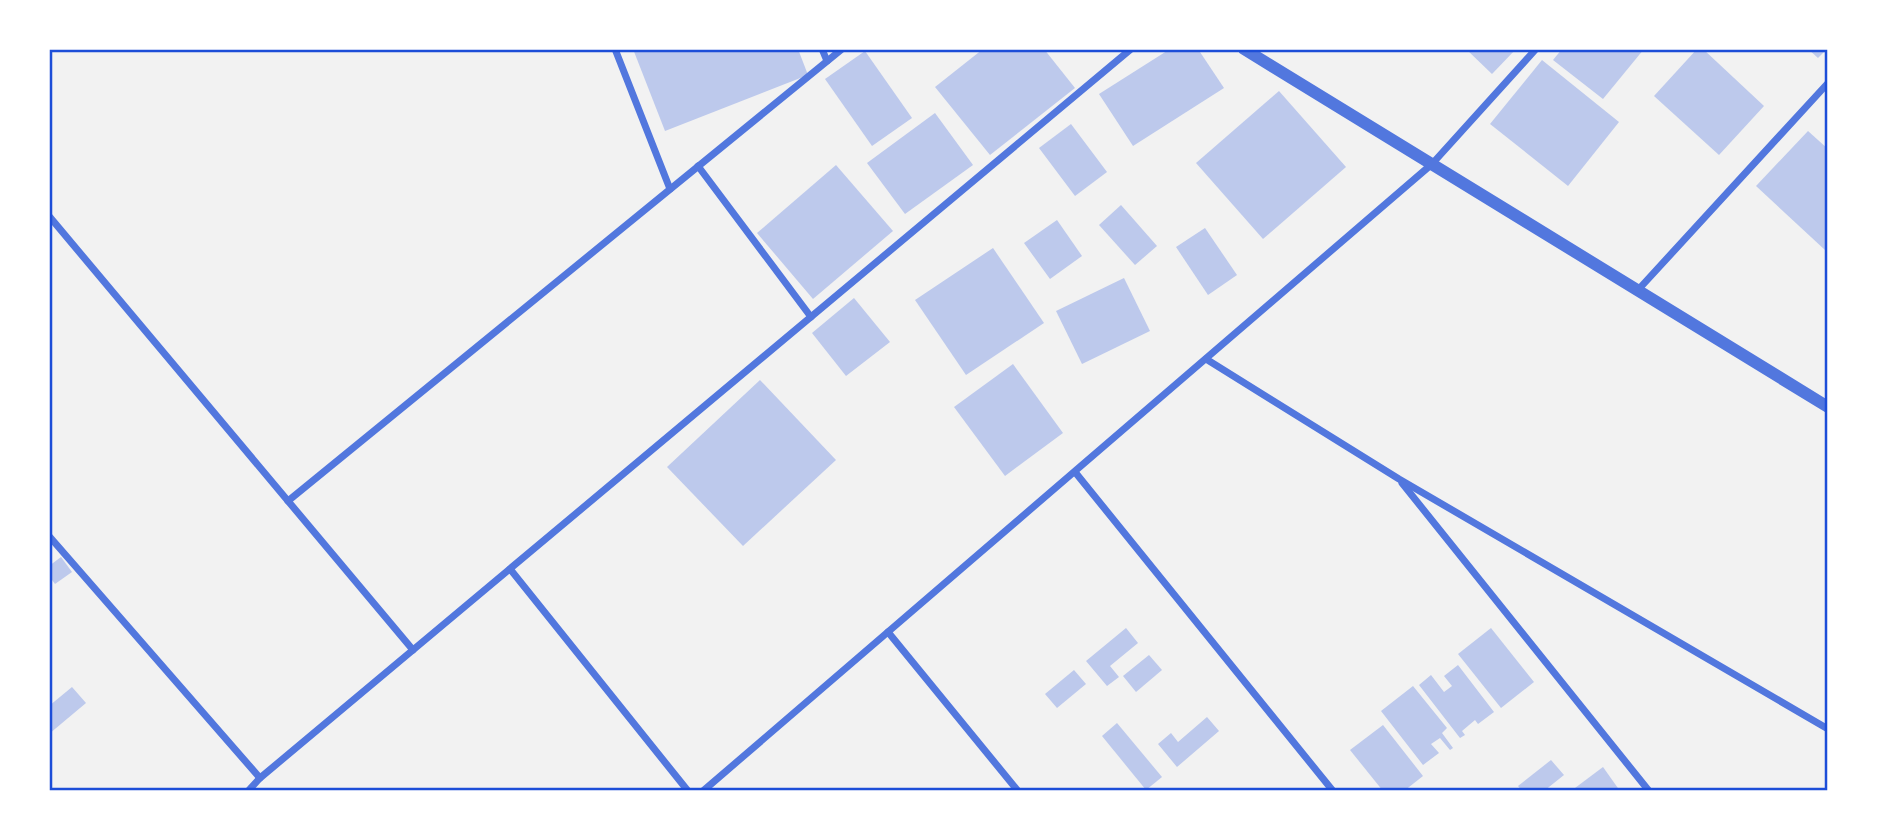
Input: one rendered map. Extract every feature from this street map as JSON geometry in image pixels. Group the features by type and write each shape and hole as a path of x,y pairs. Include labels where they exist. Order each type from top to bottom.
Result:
{"street":[{"path":"615,49 670,189"},
{"path":"822,49 827,61"},
{"path":"288,501 842,49"},
{"path":"248,791 260,778 1131,49"},
{"path":"1244,49 1828,407"},
{"path":"703,791 1432,164 1536,49"},
{"path":"1638,290 1828,83"},
{"path":"698,166 811,317"},
{"path":"49,215 414,650"},
{"path":"1206,359 1399,479 1828,729"},
{"path":"1074,472 1333,791"},
{"path":"1399,479 1649,791"},
{"path":"49,536 260,778"},
{"path":"510,569 688,791"},
{"path":"888,632 1018,791"}],"building":[{"path":"633,49 798,49 808,75 665,131"},
{"path":"983,49 1044,49 1075,88 990,155 935,87"},
{"path":"1170,49 1198,49 1224,88 1133,146 1099,94"},
{"path":"1466,49 1516,49 1492,74"},
{"path":"1562,49 1644,49 1603,99 1553,60"},
{"path":"1697,49 1703,49 1764,106 1719,155 1654,96"},
{"path":"1808,49 1827,49 1818,58"},
{"path":"865,51 912,118 872,146 825,79"},
{"path":"1542,60 1619,122 1568,186 1490,124"},
{"path":"1279,91 1346,167 1263,239 1196,163"},
{"path":"935,113 973,165 905,214 867,163"},
{"path":"1071,124 1107,172 1075,196 1039,148"},
{"path":"1808,131 1828,149 1828,247 1825,250 1756,186"},
{"path":"836,165 893,231 813,299 757,233"},
{"path":"1121,205 1157,246 1135,265 1099,225"},
{"path":"1057,220 1082,256 1050,279 1024,243"},
{"path":"1205,228 1237,275 1208,295 1176,247"},
{"path":"993,248 1044,323 966,375 915,300"},
{"path":"1124,278 1150,331 1082,364 1056,311"},
{"path":"854,298 890,342 846,376 812,333"},
{"path":"1013,364 1063,433 1005,476 954,407"},
{"path":"760,380 836,460 743,546 667,467"},
{"path":"61,557 72,572 55,584 49,576 49,566"},
{"path":"1126,628 1138,643 1110,666 1119,677 1107,686 1086,661"},
{"path":"1491,628 1534,682 1501,708 1458,654"},
{"path":"1149,655 1162,670 1136,692 1123,676"},
{"path":"1458,665 1494,712 1478,724 1475,720 1462,731 1465,735 1460,738 1419,685 1431,675 1444,692 1452,686 1444,676"},
{"path":"1074,670 1086,684 1057,708 1045,694"},
{"path":"1413,686 1447,728 1442,733 1453,748 1450,750 1440,738 1431,744 1439,753 1423,765 1381,711"},
{"path":"72,687 86,703 49,734 49,706"},
{"path":"1207,717 1219,731 1177,767 1158,744 1171,733 1178,742"},
{"path":"1117,723 1162,777 1146,790 1102,736"},
{"path":"1383,725 1423,776 1404,791 1383,791 1350,750"},
{"path":"1551,760 1564,775 1544,791 1522,791 1518,786"},
{"path":"1603,767 1620,791 1577,791 1575,788"}]}
